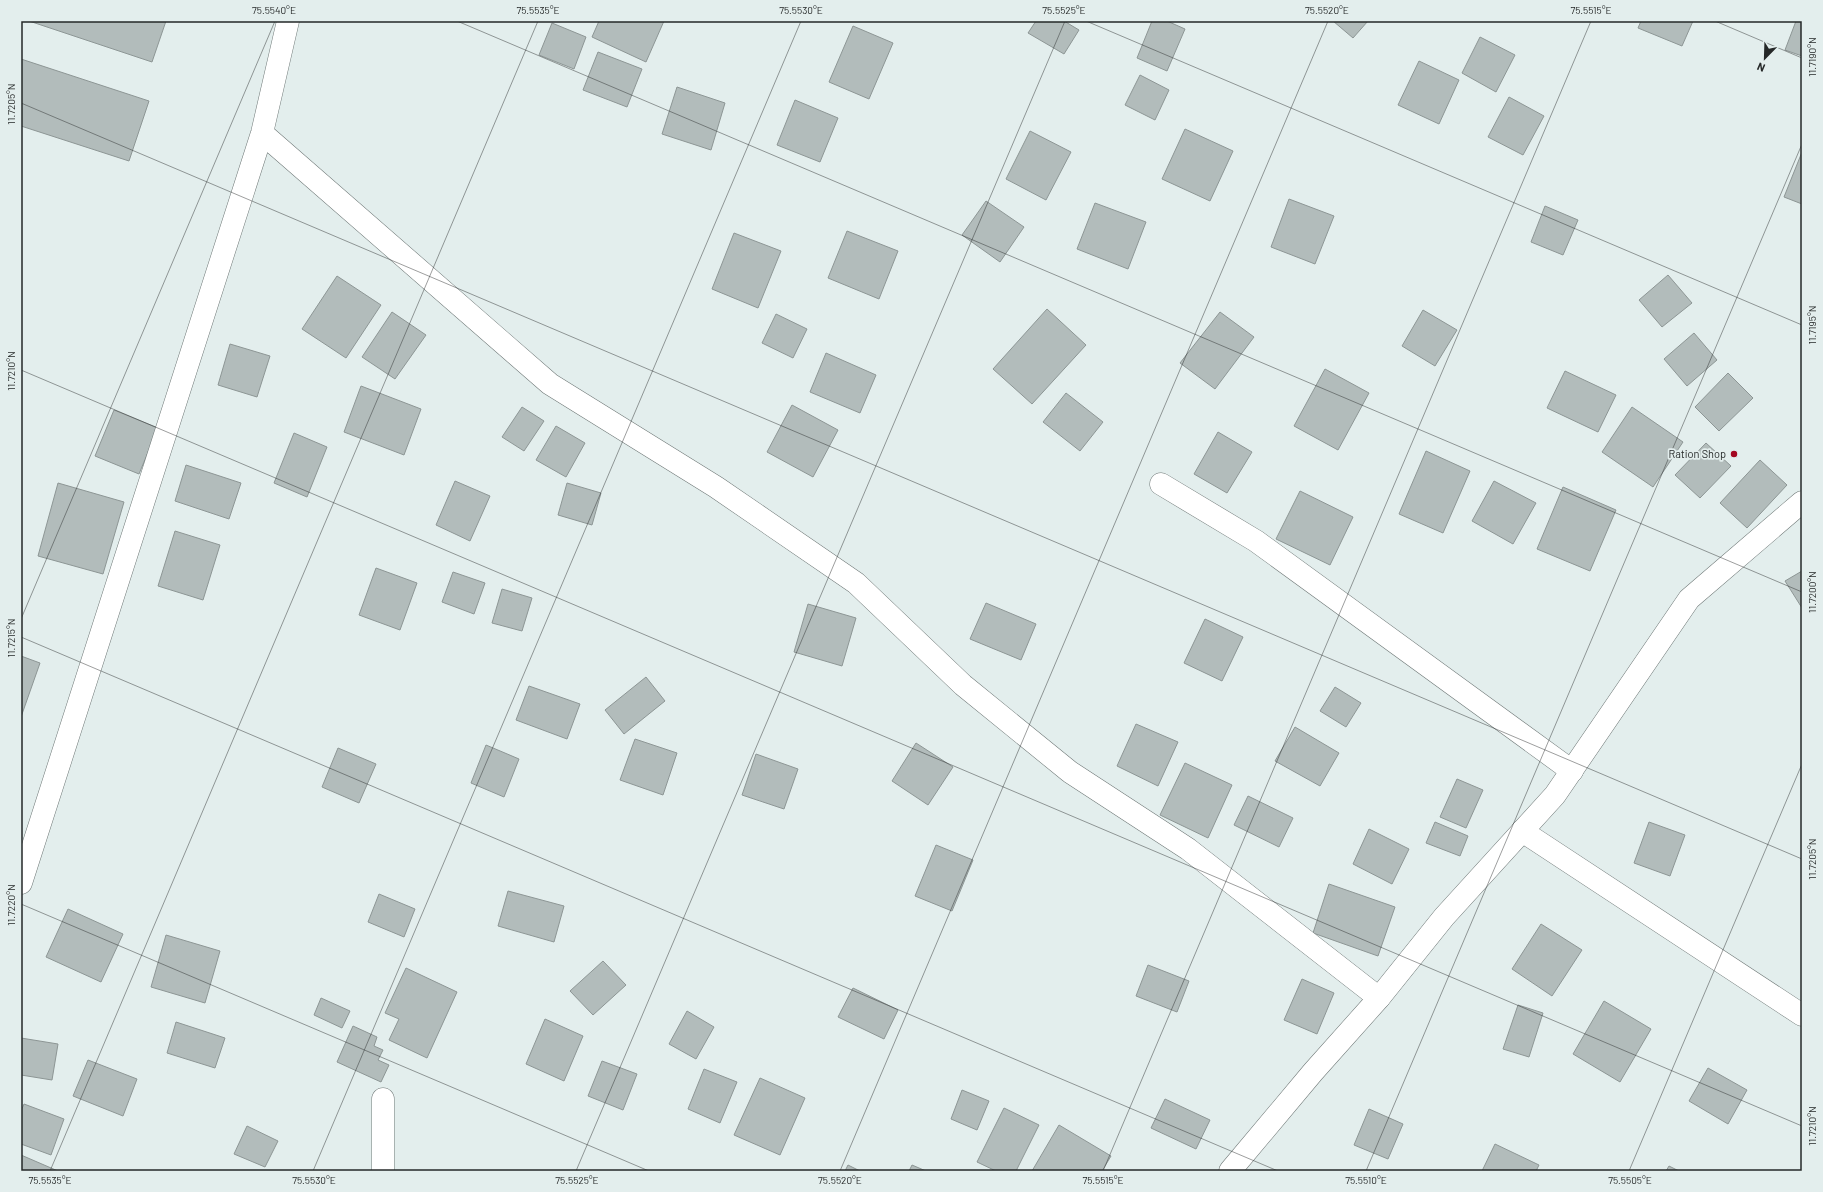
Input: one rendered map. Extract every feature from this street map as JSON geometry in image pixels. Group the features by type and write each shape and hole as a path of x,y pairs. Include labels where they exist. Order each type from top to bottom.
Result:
{"street":[{"path":"21,883 262,134 288,21"},
{"path":"262,134 550,384 716,487 856,583 962,686 1070,772 1188,849 1379,998"},
{"path":"1161,484 1256,541 1572,770"},
{"path":"1230,1171 1379,998 1444,917 1555,795 1689,600 1802,502"},
{"path":"1522,831 1802,1015"},
{"path":"383,1099 383,1171"}],"building":[{"path":"29,21 166,21 152,62"},
{"path":"599,21 664,21 646,62 592,37"},
{"path":"1036,21 1064,21 1079,30 1064,54 1028,33"},
{"path":"1152,21 1167,21 1185,29 1167,71 1137,58"},
{"path":"1333,21 1368,21 1353,38"},
{"path":"1641,21 1693,21 1682,46 1638,28"},
{"path":"1796,21 1802,21 1802,56 1785,50"},
{"path":"552,23 586,37 574,69 539,55"},
{"path":"853,26 893,43 869,99 829,82"},
{"path":"1480,37 1515,55 1496,92 1462,73"},
{"path":"598,52 642,69 627,107 583,90"},
{"path":"21,59 149,101 129,161 21,126"},
{"path":"1419,61 1459,80 1439,124 1398,105"},
{"path":"1140,75 1169,90 1155,120 1125,105"},
{"path":"677,87 725,103 711,150 662,134"},
{"path":"1509,97 1544,116 1523,155 1488,137"},
{"path":"795,100 838,118 820,162 777,145"},
{"path":"1185,129 1233,151 1210,201 1162,179"},
{"path":"1030,131 1071,152 1046,200 1006,179"},
{"path":"1802,152 1802,204 1784,197"},
{"path":"1289,199 1334,216 1315,264 1271,247"},
{"path":"986,201 1024,227 1000,262 962,235"},
{"path":"1095,203 1146,222 1128,269 1077,249"},
{"path":"1545,206 1578,220 1563,255 1531,242"},
{"path":"847,231 898,251 879,299 828,278"},
{"path":"734,233 781,251 758,308 712,289"},
{"path":"1668,275 1692,303 1662,327 1639,300"},
{"path":"337,276 381,305 346,358 302,329"},
{"path":"1047,309 1086,345 1032,404 993,369"},
{"path":"1423,310 1457,330 1435,366 1402,346"},
{"path":"392,312 426,335 395,379 362,357"},
{"path":"1220,312 1254,337 1215,389 1180,363"},
{"path":"776,314 807,329 793,358 762,343"},
{"path":"1694,333 1717,360 1687,386 1664,359"},
{"path":"230,344 270,356 257,397 218,385"},
{"path":"826,353 876,375 860,413 810,392"},
{"path":"1325,369 1369,393 1338,450 1294,426"},
{"path":"1565,371 1616,395 1598,432 1547,408"},
{"path":"1728,373 1753,398 1719,431 1695,407"},
{"path":"361,386 421,409 404,455 344,432"},
{"path":"1066,393 1103,422 1080,451 1043,422"},
{"path":"792,405 838,430 813,477 767,452"},
{"path":"522,407 544,421 524,451 502,437"},
{"path":"1632,407 1683,442 1653,487 1602,452"},
{"path":"114,410 158,428 139,474 95,456"},
{"path":"556,426 585,443 566,477 536,460"},
{"path":"1218,432 1252,452 1227,493 1194,474"},
{"path":"294,433 327,447 307,497 274,483"},
{"path":"1706,443 1731,466 1700,498 1675,475"},
{"path":"1426,451 1470,471 1443,533 1399,514"},
{"path":"1760,460 1787,485 1747,528 1720,503"},
{"path":"186,465 241,483 229,519 175,501"},
{"path":"455,481 490,496 470,541 436,525"},
{"path":"1494,481 1536,503 1513,544 1472,521"},
{"path":"58,483 124,502 103,574 38,556"},
{"path":"567,483 601,493 592,525 558,515"},
{"path":"1563,487 1616,510 1590,571 1537,549"},
{"path":"1300,491 1353,517 1330,565 1276,539"},
{"path":"175,531 220,545 203,600 158,586"},
{"path":"376,568 417,583 400,630 359,615"},
{"path":"1802,571 1802,608 1785,581"},
{"path":"453,572 485,583 474,614 442,602"},
{"path":"502,589 532,598 522,631 492,623"},
{"path":"986,603 1036,624 1021,660 970,639"},
{"path":"808,604 856,618 842,666 794,652"},
{"path":"1205,619 1243,637 1222,681 1184,663"},
{"path":"21,656 40,663 21,717"},
{"path":"646,677 665,701 624,734 605,710"},
{"path":"529,686 580,704 567,739 516,720"},
{"path":"1335,687 1361,703 1346,727 1320,711"},
{"path":"1136,724 1178,742 1158,786 1117,766"},
{"path":"1295,727 1339,753 1320,786 1275,761"},
{"path":"635,739 677,753 663,795 620,780"},
{"path":"916,743 953,767 928,805 892,781"},
{"path":"486,745 519,759 504,797 471,783"},
{"path":"338,748 376,764 359,803 322,787"},
{"path":"756,754 798,769 784,809 742,795"},
{"path":"1185,763 1232,785 1208,838 1160,815"},
{"path":"1457,779 1483,790 1466,828 1440,817"},
{"path":"1248,796 1293,818 1279,847 1234,825"},
{"path":"1435,822 1468,836 1460,856 1426,843"},
{"path":"1649,822 1685,835 1670,876 1634,863"},
{"path":"1369,829 1409,849 1392,884 1353,864"},
{"path":"936,845 973,860 952,911 915,896"},
{"path":"1329,884 1395,907 1378,956 1313,933"},
{"path":"508,891 564,906 554,942 498,926"},
{"path":"379,894 415,909 404,937 368,922"},
{"path":"68,909 123,934 101,982 46,957"},
{"path":"1541,924 1582,950 1552,996 1512,969"},
{"path":"166,935 220,951 205,1003 151,987"},
{"path":"603,961 626,985 593,1015 570,991"},
{"path":"1148,965 1189,981 1177,1012 1136,996"},
{"path":"406,968 457,992 427,1058 389,1040 399,1019 385,1013"},
{"path":"1302,979 1334,993 1317,1034 1284,1020"},
{"path":"853,988 898,1010 884,1039 838,1017"},
{"path":"321,998 350,1011 342,1028 314,1015"},
{"path":"1604,1001 1651,1029 1620,1082 1573,1054"},
{"path":"1518,1005 1543,1013 1529,1057 1503,1049"},
{"path":"687,1011 714,1027 696,1059 669,1044"},
{"path":"545,1019 583,1036 564,1081 526,1064"},
{"path":"176,1022 225,1038 215,1068 167,1053"},
{"path":"353,1026 377,1037 374,1046 383,1050 378,1060 389,1065 381,1082 337,1062"},
{"path":"21,1038 58,1044 52,1080 21,1075"},
{"path":"88,1060 137,1079 123,1116 73,1096"},
{"path":"602,1061 637,1074 623,1110 588,1096"},
{"path":"1708,1068 1747,1090 1728,1124 1689,1101"},
{"path":"704,1069 737,1082 720,1123 688,1109"},
{"path":"760,1078 805,1098 780,1155 734,1135"},
{"path":"962,1090 989,1101 977,1130 951,1119"},
{"path":"1165,1099 1210,1120 1196,1149 1151,1128"},
{"path":"24,1104 64,1119 51,1155 21,1144 21,1111"},
{"path":"1004,1108 1039,1125 1016,1171 996,1171 977,1162"},
{"path":"1369,1109 1403,1124 1388,1159 1354,1145"},
{"path":"1059,1125 1111,1156 1102,1171 1032,1171"},
{"path":"247,1126 278,1141 265,1167 234,1154"},
{"path":"1495,1144 1539,1165 1536,1171 1482,1171"},
{"path":"21,1155 58,1171 21,1171"},
{"path":"848,1165 860,1171 845,1171"},
{"path":"912,1165 926,1171 909,1171"},
{"path":"1669,1166 1679,1171 1666,1171"}],"place":[{"name":"Ration Shop","path":"1734,454"}]}
